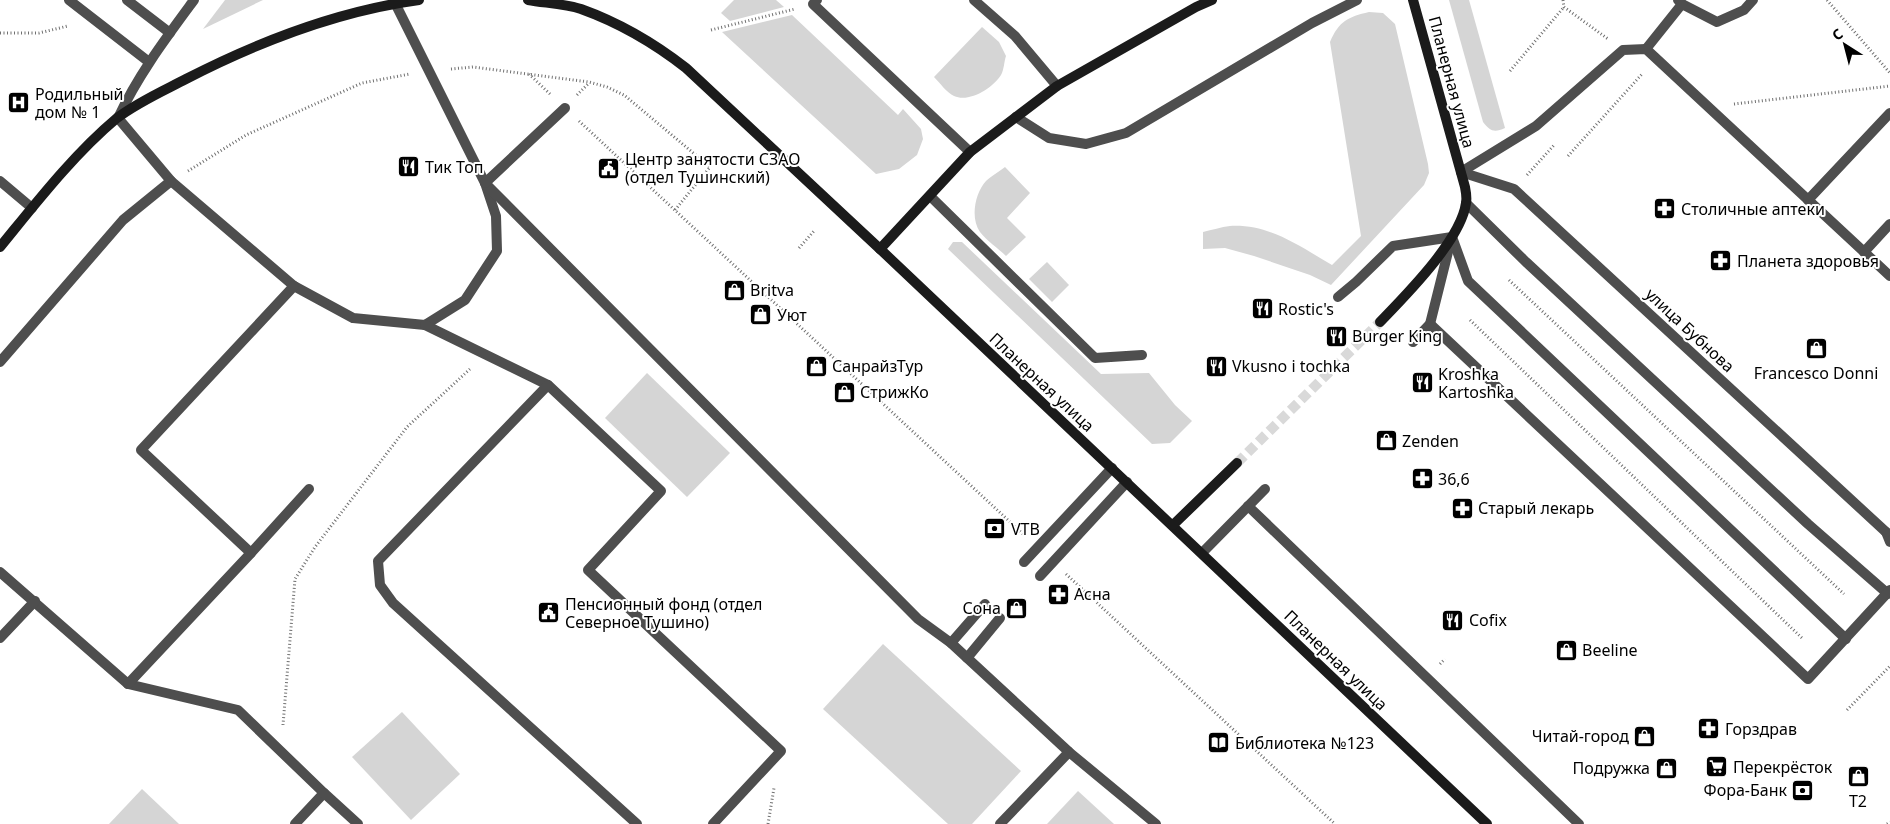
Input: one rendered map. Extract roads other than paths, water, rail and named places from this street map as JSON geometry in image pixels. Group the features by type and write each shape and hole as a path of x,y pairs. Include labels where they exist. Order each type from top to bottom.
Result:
{"main road":[{"path":"0,247 82,152 136,104 234,54 296,30 358,10 418,0"},
{"name":"Планерная улица","path":"528,0 580,9 628,29 658,47 714,92 1487,824"},
{"path":"880,249 970,152 1057,86 1156,29 1212,0"},
{"name":"Планерная улица","path":"1413,0 1466,187 1466,203"},
{"path":"1380,322 1422,278 1452,237 1466,203"},
{"path":"1172,526 1238,463"}],"street":[{"path":"69,0 148,62"},
{"path":"127,0 170,33"},
{"path":"194,0 148,62 118,118 171,181 294,286 353,318 425,325 548,384 661,491 588,570 781,751 713,824"},
{"path":"974,0 1015,36 1057,86"},
{"path":"1016,117 1049,138 1086,144 1126,132 1312,23 1357,0"},
{"path":"1646,49 1680,2 1716,22 1744,10 1753,0"},
{"path":"815,2 970,152"},
{"path":"395,3 485,183 496,216 497,251 464,300 425,325"},
{"path":"1461,172 1536,126 1622,50 1646,49 1890,276"},
{"path":"485,183 565,108"},
{"path":"1808,200 1890,113"},
{"name":"улица Бубнова","path":"1461,172 1514,188 1889,537"},
{"path":"0,181 32,208"},
{"path":"0,362 123,220 171,181"},
{"path":"485,183 918,619 951,643 1069,752 1156,824"},
{"path":"930,196 1095,358 1142,355"},
{"path":"1430,324 1808,679 1889,592 1808,524 1526,262 1466,203"},
{"path":"1864,252 1890,224"},
{"path":"1338,297 1393,246 1452,237"},
{"path":"1413,342 1430,324 1452,237"},
{"path":"1452,237 1468,281 1846,639"},
{"path":"251,553 141,450 294,286"},
{"path":"548,384 378,561 380,585 393,603 637,824"},
{"path":"1024,562 1112,468"},
{"path":"1040,576 1127,482"},
{"path":"128,684 309,489"},
{"path":"1202,553 1265,489"},
{"path":"1248,506 1579,824"},
{"path":"0,572 128,684 238,710 358,824"},
{"path":"0,638 35,602"},
{"path":"951,643 985,604"},
{"path":"967,658 1000,618"},
{"path":"1000,824 1069,752"},
{"path":"295,824 324,793"}],"tunnel":[{"path":"1237,463 1380,322"}],"place":[{"name":"Родильный дом № 1","path":"19,103"},
{"name":"Тик Топ","path":"409,167"},
{"name":"Центр занятости СЗАО (отдел Тушинский)","path":"609,168"},
{"name":"Столичные аптеки","path":"1665,209"},
{"name":"Планета здоровья","path":"1721,261"},
{"name":"Britva","path":"734,290"},
{"name":"Rostic's","path":"1262,309"},
{"name":"Уют","path":"761,315"},
{"name":"Burger King","path":"1336,336"},
{"name":"Francesco Donni","path":"1816,349"},
{"name":"СанрайзТур","path":"816,366"},
{"name":"Vkusno i tochka","path":"1216,366"},
{"name":"Kroshka Kartoshka","path":"1422,383"},
{"name":"СтрижКо","path":"844,392"},
{"name":"Zenden","path":"1386,441"},
{"name":"36,6","path":"1422,479"},
{"name":"Старый лекарь","path":"1462,508"},
{"name":"VTB","path":"995,529"},
{"name":"Асна","path":"1058,594"},
{"name":"Сона","path":"1017,608"},
{"name":"Пенсионный фонд (отдел Северное Тушино)","path":"549,613"},
{"name":"Cofix","path":"1453,620"},
{"name":"Beeline","path":"1566,650"},
{"name":"Горздрав","path":"1709,729"},
{"name":"Читай-город","path":"1645,736"},
{"name":"Библиотека №123","path":"1219,743"},
{"name":"Перекрёсток","path":"1717,767"},
{"name":"Подружка","path":"1666,768"},
{"name":"T2","path":"1858,777"},
{"name":"Фора-Банк","path":"1803,790"}]}
